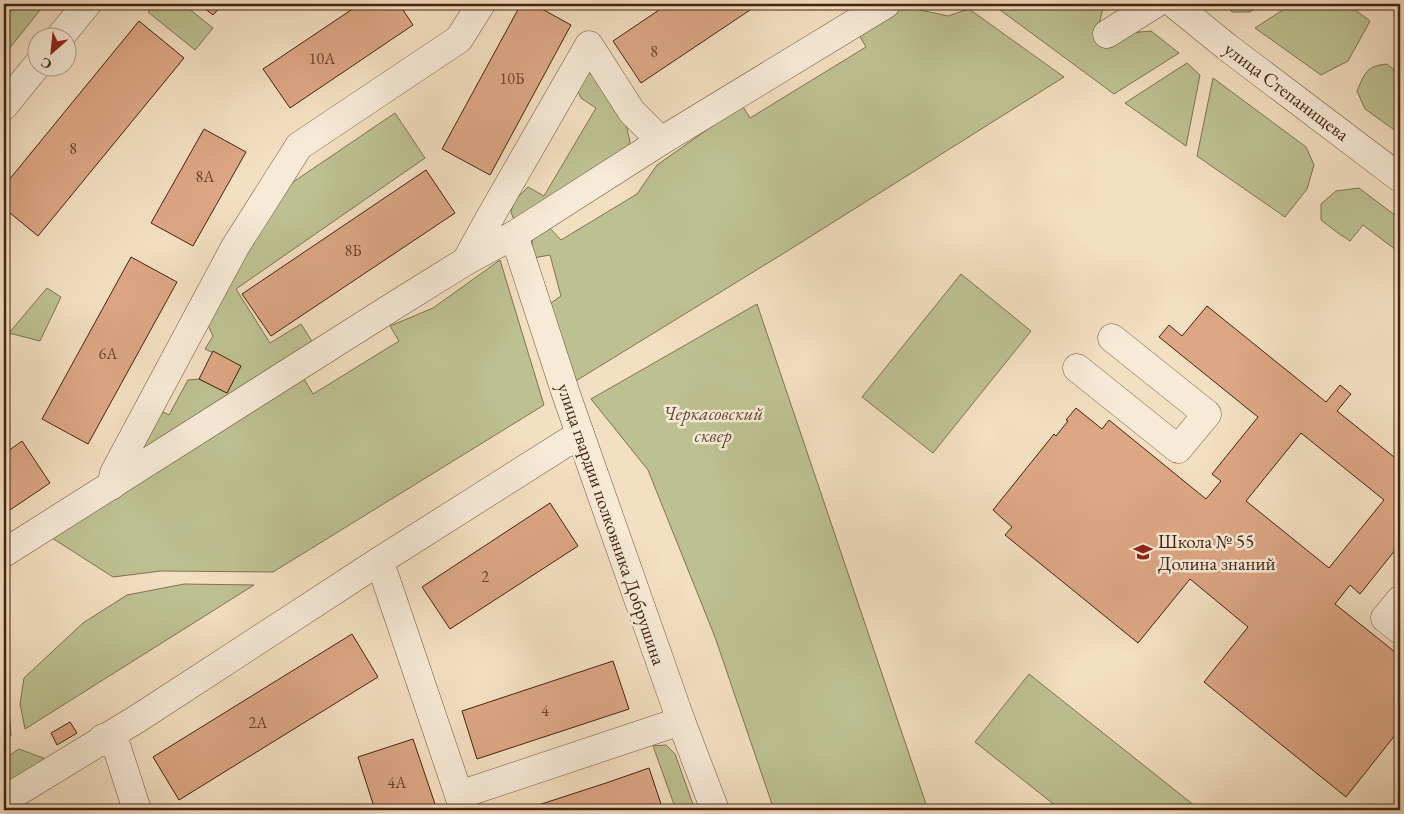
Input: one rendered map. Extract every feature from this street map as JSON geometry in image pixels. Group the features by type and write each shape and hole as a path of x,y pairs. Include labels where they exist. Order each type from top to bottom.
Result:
{"street":[{"path":"67,28 87,4"},
{"path":"111,486 114,473 235,247 299,146 459,39 481,4"},
{"path":"4,553 466,261 514,235 661,140 886,4"},
{"path":"1107,34 1155,4"},
{"name":"улица Степанищева","path":"1174,4 1227,47 1400,178"},
{"path":"466,261 590,45 632,112 661,140"},
{"path":"4,106 28,76"},
{"name":"улица гвардии полковника Добрушина","path":"514,235 580,434 681,721 715,810"},
{"path":"1077,368 1178,450 1206,414 1112,338"},
{"path":"4,800 137,719 378,562 580,434"},
{"path":"378,562 422,681 461,802 681,721"},
{"path":"1400,600 1385,618 1400,630"},
{"path":"103,738 117,748 138,810"}],"green space":[{"path":"16,4 45,4 4,55 4,19"},
{"path":"45,4 68,4 67,6"},
{"path":"155,4 183,4 213,28 195,50 148,12"},
{"path":"992,4 1104,4 1096,36 1151,31 1179,53 1114,94"},
{"path":"1227,4 1262,4 1250,12 1232,12"},
{"path":"1292,4 1347,4 1370,21 1348,61 1321,75 1255,28"},
{"path":"902,6 948,16 969,9 1064,77 789,250 574,382 548,305 561,296 550,255 533,258 532,241 546,224 561,240 637,194 657,165 742,105 750,118 866,47 858,33"},
{"path":"1187,63 1200,75 1186,146 1125,103"},
{"path":"1387,64 1400,75 1400,90 1395,96 1400,100 1400,134 1365,109 1357,91 1362,79 1370,69"},
{"path":"589,73 599,79 626,124 630,142 625,151 514,220 511,212 514,201 528,187 544,196 596,108 581,98 578,91"},
{"path":"1213,78 1306,147 1314,165 1307,189 1285,217 1197,156"},
{"path":"395,113 425,158 236,289 270,343 301,324 316,348 147,451 140,449 158,409 169,415 188,380 199,379 227,393 241,366 205,349 213,336 204,317 274,195"},
{"path":"1359,188 1400,219 1400,253 1363,225 1350,241 1321,220 1321,204 1336,191"},
{"path":"500,260 544,405 273,572 161,571 113,577 52,538 304,379 313,394 399,341 390,326 433,308"},
{"path":"961,274 1031,331 933,453 862,397"},
{"path":"47,288 61,297 40,341 9,333"},
{"name":"Черкасовский сквер","path":"757,304 928,810 774,810 715,637 648,470 591,399"},
{"path":"184,584 254,585 25,729 20,704 24,678 83,623 127,595"},
{"path":"1029,674 1200,810 1061,810 975,742"},
{"path":"7,681 11,736 4,734 4,683"},
{"path":"666,745 675,754 695,810 676,810 653,746"},
{"path":"19,749 46,759 4,786 4,759"}],"building":[{"path":"199,4 223,4 213,15"},
{"path":"360,4 399,4 413,25 290,108 263,69"},
{"path":"521,4 533,4 571,25 490,175 442,149"},
{"path":"668,4 759,4 641,83 613,41"},
{"path":"139,21 184,58 38,236 4,208 4,186"},
{"path":"204,129 246,152 193,246 151,223"},
{"path":"426,170 455,213 271,336 242,294"},
{"path":"131,257 177,282 88,444 42,419"},
{"path":"1207,306 1326,402 1340,385 1351,394 1337,411 1399,461 1400,459 1400,544 1360,594 1350,585 1335,604 1400,656 1400,729 1346,797 1204,682 1248,627 1190,579 1138,643 1005,535 1012,527 993,510 1054,434 1056,436 1076,408 1102,429 1109,420 1206,499 1221,481 1212,474 1258,417 1159,337 1169,325 1182,336","holes":["1301,433 1384,500 1329,568 1246,501"]},
{"path":"213,351 241,366 227,393 199,379"},
{"path":"22,441 50,483 4,514 4,454"},
{"path":"550,503 578,546 450,629 422,587"},
{"path":"352,634 378,677 179,800 153,757"},
{"path":"613,661 629,709 477,759 462,711"},
{"path":"70,722 77,733 57,745 51,733"},
{"path":"413,739 437,810 375,810 358,757"},
{"path":"649,768 663,810 523,810 606,783"}],"place":[{"name":"Школа № 55 Долина знаний","path":"1143,552"}]}
